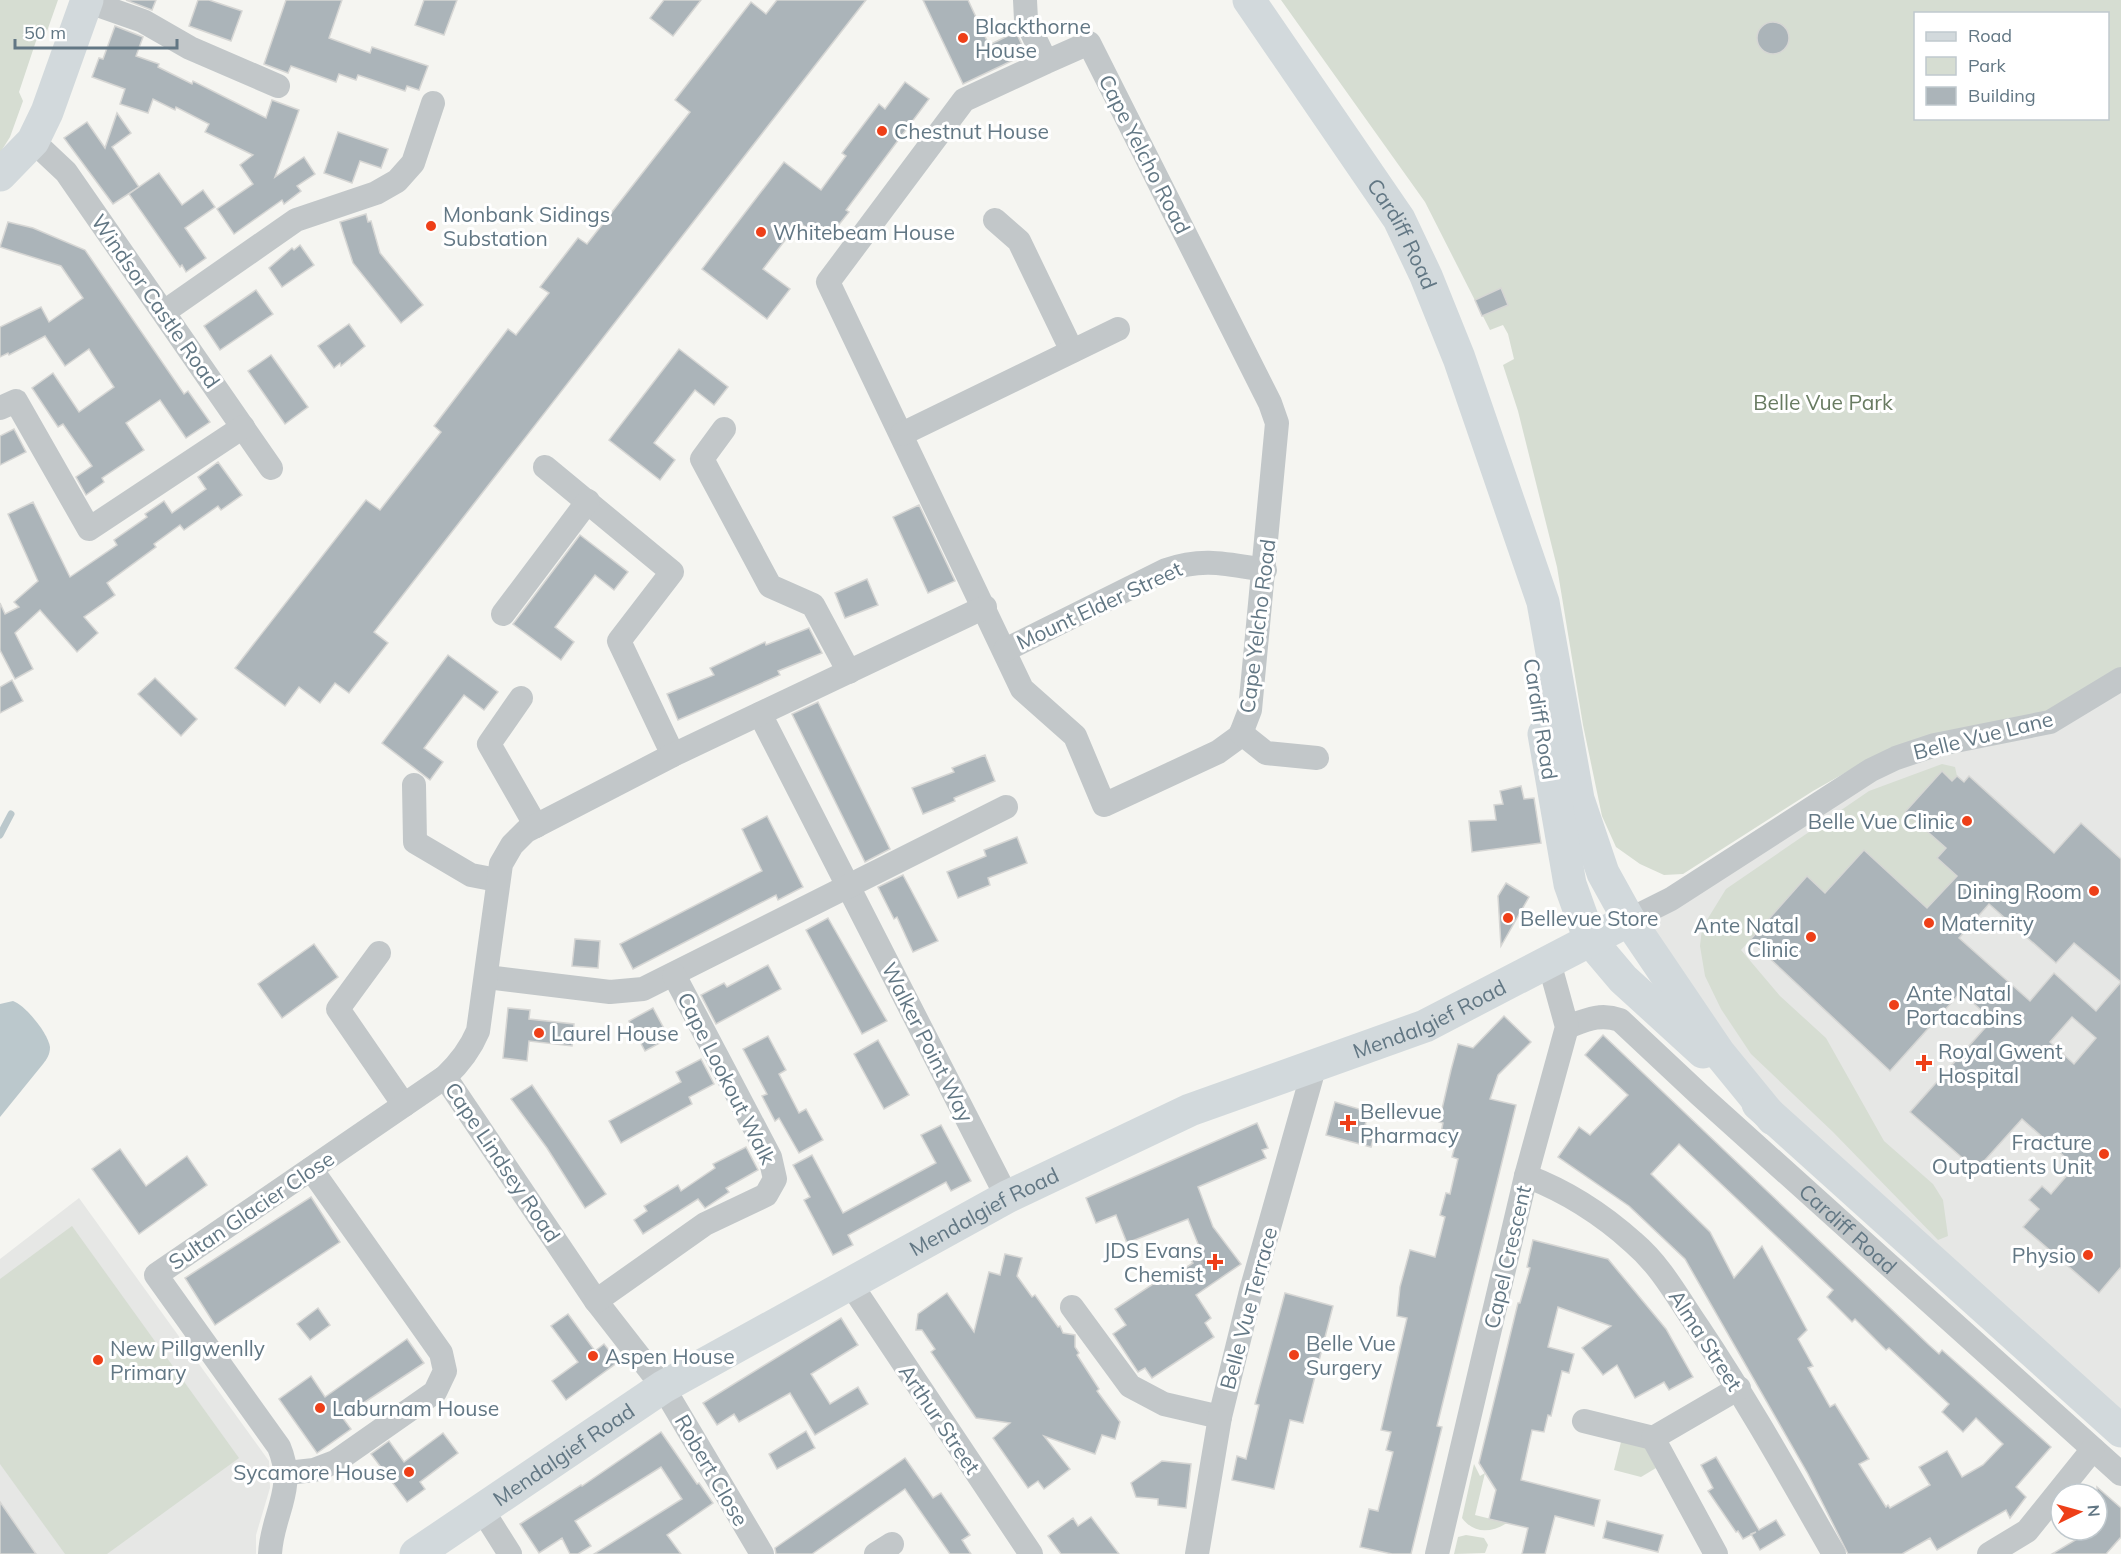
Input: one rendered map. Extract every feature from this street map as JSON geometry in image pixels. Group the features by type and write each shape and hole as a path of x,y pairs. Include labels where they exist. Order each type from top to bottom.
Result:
{"main road":[{"name":"Cardiff Road","path":"1249,0 1399,219 1426,276 1459,358 1504,495 1543,602 1578,799 1600,865 1629,921 1719,1053 1773,1119"},
{"path":"0,175 33,141 47,112 86,1"},
{"name":"Cardiff Road","path":"1504,495 1570,884 1590,940 1623,978 1773,1119 2121,1431"},
{"path":"1590,940 1629,921"},
{"name":"Mendalgief Road","path":"416,1554 663,1387 1007,1197 1190,1110 1425,1026 1590,940"}],"street":[{"path":"1025,0 1026,20 1046,62"},
{"path":"86,1 143,21 190,48 278,86"},
{"name":"Cape Yelcho Road","path":"1089,43 1270,403 1277,423 1265,570 1250,710 1241,733 1218,752 1104,805 1075,736 1022,689 902,434 828,282 964,100 1089,43"},
{"path":"164,312 296,220 376,192 397,181 413,162 434,103"},
{"name":"Windsor Castle Road","path":"33,141 66,172 271,468"},
{"path":"995,220 1019,241 1072,351"},
{"path":"902,434 1118,329"},
{"path":"0,408 16,401 88,529 243,427"},
{"path":"724,429 702,459 770,586 813,605 849,672"},
{"path":"545,467 672,572 619,641 674,755"},
{"path":"503,614 588,501"},
{"name":"Mount Elder Street","path":"1005,650 1166,570 1187,563 1209,561 1265,570"},
{"name":"Cape Lindsey Road","path":"663,1387 596,1301 445,1077 471,1048 478,1031 501,864 512,845 536,826 674,755 985,607"},
{"name":"Belle Vue Lane","path":"1629,921 1671,899 1871,770 1896,758 1935,745 2050,722 2121,679"},
{"path":"520,698 489,744 536,826"},
{"name":"Walker Point Way","path":"760,714 1007,1197"},
{"path":"1241,733 1266,753 1317,758"},
{"path":"414,785 415,842 471,874 497,880"},
{"path":"849,887 1006,807"},
{"name":"Cape Lookout Walk","path":"487,977 626,992 643,989 849,887"},
{"path":"379,953 338,1009 404,1105"},
{"path":"1549,962 1567,1027"},
{"name":"Cape Lookout Walk","path":"596,1301 705,1224 766,1195 775,1179 770,1157 674,975"},
{"name":"Cardiff Road","path":"1567,1027 1592,1017 1607,1015 1620,1020 2121,1474"},
{"name":"Capel Crescent","path":"1437,1554 1526,1176 1567,1027"},
{"name":"Belle Vue Terrace","path":"1197,1554 1220,1417 1251,1292 1315,1065"},
{"name":"Sultan Glacier Close","path":"270,1554 287,1473 279,1447 156,1275 445,1077"},
{"path":"287,1473 314,1470 335,1462 435,1392 445,1371 441,1353 311,1169"},
{"name":"Alma Street","path":"1526,1176 1552,1186 1604,1219 1635,1244 1660,1271 1738,1388 1834,1554"},
{"name":"Arthur Street","path":"850,1283 1031,1554"},
{"path":"1072,1307 1130,1386 1164,1404 1220,1417"},
{"name":"Robert Close","path":"663,1387 762,1554"},
{"path":"1584,1421 1653,1438 1738,1388"},
{"path":"1653,1438 1716,1554"},
{"path":"1989,1554 2027,1531 2093,1449"},
{"path":"481,1508 510,1554"}],"shaded area":[{"name":"Royal Gwent Hospital","path":"2121,679 2121,1431 1835,1175 1629,920 1871,770"},
{"path":"13,1001 24,1008 35,1020 45,1034 50,1050 44,1062 0,1117 0,1004"},
{"name":"New Pillgwenlly Primary","path":"79,1198 269,1461 270,1488 256,1535 256,1554 0,1554 0,1259"}],"green space":[{"path":"0,0 58,0 46,34 39,32 19,92 23,101 10,137 0,153"},
{"name":"Belle Vue Park","path":"1281,0 2121,0 2121,669 2051,711 1873,757 1813,791 1683,874 1664,875 1640,864 1616,847 1602,816 1583,725 1557,567 1518,411 1503,365 1514,359 1508,334 1503,325 1490,330 1425,202"},
{"path":"1942,764 1955,767 1957,776 1952,781 1942,772 1906,812 1946,848 1957,876 1927,908 1864,850 1838,878 1837,903 1807,877 1741,950 1780,996 1826,1038 1884,1141 1933,1184 1943,1200 1948,1236 1938,1240 1833,1132 1751,1054 1721,1009 1705,976 1700,946 1702,928 1726,889 1869,791"},
{"name":"New Pillgwenlly Primary","path":"72,1226 239,1458 107,1554 65,1554 0,1464 0,1279"},
{"path":"1622,1438 1644,1445 1656,1468 1641,1477 1614,1470"},
{"path":"1474,1464 1480,1476 1485,1473 1475,1515 1507,1523 1495,1529 1477,1529 1462,1518"},
{"path":"1466,1535 1484,1538 1488,1545 1485,1553 1454,1554 1458,1537"}],"building":[{"path":"126,0 156,0 152,10"},
{"path":"198,0 209,0 242,11 231,41 189,26"},
{"path":"286,0 342,0 329,38 370,53 372,47 428,66 419,90 407,86 405,91 358,75 356,80 339,74 336,82 291,66 288,73 264,64"},
{"path":"424,0 457,0 444,35 415,25"},
{"path":"664,0 701,0 673,36 650,18"},
{"path":"777,0 866,0 374,632 388,643 349,693 335,683 320,703 299,687 285,706 235,668 366,500 380,510 441,432 434,426 508,329 516,335 549,293 540,287 578,238 587,244 690,112 675,100 751,2 766,14"},
{"name":"Blackthorne House","path":"923,0 968,0 989,45 1016,32 1026,54 963,84"},
{"path":"1773,22 1784,27 1789,38 1784,49 1773,54 1762,49 1757,38 1762,27"},
{"path":"115,26 143,37 136,56 159,64 158,67 192,84 193,81 266,118 272,100 299,110 275,177 304,157 315,174 297,186 301,191 284,204 282,200 234,234 217,209 253,184 240,165 253,155 205,132 209,124 176,107 175,110 153,99 148,113 120,104 125,89 92,77 99,58 103,59"},
{"name":"Whitebeam House","path":"905,82 929,99 846,210 849,212 825,242 799,222 763,269 790,289 767,319 702,269 784,162 821,190 846,156 842,153 879,104 885,109"},
{"path":"117,113 131,133 112,147 139,187 113,204 64,138 87,122 105,148"},
{"path":"338,132 388,149 381,168 360,161 352,183 324,173"},
{"path":"159,173 182,205 203,190 215,207 185,228 206,258 186,272 182,265 180,267 129,194"},
{"path":"366,214 368,222 371,221 380,253 423,305 401,323 353,263 343,232 340,222"},
{"path":"8,222 33,228 85,250 184,394 188,391 210,422 186,438 160,400 126,423 144,450 102,478 104,482 86,495 76,477 92,466 63,424 58,427 32,388 53,373 79,412 114,387 89,349 65,366 45,336 9,355 8,353 0,357 0,327 41,307 49,322 83,298 61,266 0,247"},
{"path":"300,245 314,265 282,287 269,268 292,248 294,250"},
{"path":"1501,288 1508,305 1482,316 1475,300"},
{"path":"256,290 273,314 220,350 204,326"},
{"path":"349,324 365,346 341,366 340,363 334,368 318,346"},
{"path":"679,349 728,387 714,405 695,390 654,443 675,460 660,480 609,440"},
{"path":"271,355 308,407 285,424 248,371"},
{"path":"14,429 26,452 0,465 0,436"},
{"path":"218,462 242,495 221,510 218,506 184,530 180,525 154,544 156,547 107,583 115,595 84,617 98,633 77,652 40,610 15,633 33,669 15,679 0,650 0,603 5,614 19,607 14,602 38,581 8,514 33,502 70,577 117,545 114,540 147,517 145,514 164,501 172,513 206,489 198,477"},
{"path":"919,505 955,581 928,593 893,517"},
{"path":"580,535 628,572 614,590 595,575 555,627 574,642 561,660 513,624"},
{"path":"867,579 878,605 845,618 835,593"},
{"path":"809,628 822,653 778,671 780,675 678,720 667,694 714,675 710,668 765,642 766,645"},
{"path":"448,655 498,692 484,710 464,695 424,748 443,762 430,780 382,743"},
{"path":"155,678 197,719 181,736 138,694"},
{"path":"12,680 23,701 0,713 0,687"},
{"path":"818,702 890,849 865,862 792,714"},
{"path":"985,755 995,781 923,814 912,788 954,772 952,768"},
{"path":"1942,771 1952,781 1957,776 1964,782 1969,776 2054,853 2081,823 2121,859 2121,982 2121,1267 2099,1293 2023,1227 2039,1209 2029,1200 2042,1186 2051,1194 2075,1166 2022,1119 1976,1170 1910,1112 1992,1020 1961,992 1890,1071 1750,940 1807,876 1825,893 1864,850 1927,908 1957,876 1937,858 1946,848 1905,812","holes":["1989,904 2056,963 2074,943 2121,982 2096,1011 2054,973 2030,1001 1959,938","2072,1017 2096,1038 2074,1064 2050,1042"]},
{"path":"1521,786 1524,799 1534,798 1541,843 1472,852 1469,821 1496,820 1494,805 1503,804 1500,791"},
{"path":"767,816 803,887 778,900 776,895 633,969 620,944 762,871 742,829"},
{"path":"1017,837 1027,863 988,878 990,885 958,898 947,872 986,856 984,850"},
{"path":"903,875 938,941 913,952 897,917 894,919 878,887"},
{"name":"Bellevue Store","path":"1506,883 1529,897 1501,946 1498,896"},
{"path":"828,918 887,1021 862,1034 806,930"},
{"path":"575,939 600,941 598,968 572,966"},
{"path":"314,944 338,977 282,1018 258,984"},
{"path":"768,965 781,989 716,1024 701,995 724,983 727,987"},
{"name":"Laurel House","path":"508,1008 530,1010 529,1019 574,1024 572,1046 529,1041 527,1061 503,1058"},
{"path":"653,1008 669,1038 645,1051 629,1021"},
{"path":"1504,1016 1531,1042 1498,1075 1490,1099 1516,1105 1437,1426 1442,1427 1411,1554 1392,1554 1360,1547 1369,1509 1378,1511 1393,1452 1386,1450 1391,1432 1381,1430 1407,1318 1397,1316 1400,1287 1410,1250 1435,1257 1445,1217 1440,1215 1446,1193 1450,1194 1458,1159 1452,1157 1455,1146 1439,1142 1443,1123 1439,1122 1458,1044 1473,1048"},
{"path":"1603,1035 1929,1345 1939,1354 1942,1350 2051,1447 2016,1487 2026,1497 2010,1518 2006,1510 1937,1550 1930,1538 1902,1554 1848,1554 1808,1474 1685,1259 1629,1206 1558,1157 1579,1127 1590,1135 1628,1095 1585,1055","holes":["1679,1144 1833,1290 1827,1297 1852,1322 1855,1319 1886,1350 1889,1348 1949,1404 1942,1412 1963,1432 1976,1418 2003,1444 1983,1465 1962,1477 1947,1451 1919,1467 1930,1485 1890,1508 1888,1505 1886,1507 1859,1464 1869,1459 1835,1404 1830,1407 1808,1368 1813,1366 1798,1339 1807,1330 1762,1246 1734,1278 1710,1232 1651,1174"]},
{"path":"768,1036 786,1070 779,1074 799,1113 806,1109 823,1140 799,1153 779,1118 775,1121 762,1096 767,1094 743,1049"},
{"path":"878,1040 909,1095 884,1109 854,1054"},
{"path":"701,1059 714,1084 689,1097 692,1104 621,1143 609,1121 681,1082 676,1072"},
{"path":"532,1085 606,1194 585,1208 547,1148 511,1099"},
{"name":"Bellevue Pharmacy","path":"1335,1102 1369,1112 1365,1125 1376,1128 1371,1147 1326,1135"},
{"path":"1257,1123 1268,1148 1262,1150 1266,1158 1198,1187 1213,1227 1241,1264 1196,1295 1211,1318 1205,1323 1214,1337 1152,1378 1145,1368 1138,1372 1113,1334 1126,1325 1115,1309 1159,1280 1161,1284 1193,1263 1190,1259 1201,1251 1188,1219 1127,1243 1116,1215 1096,1223 1086,1198"},
{"path":"941,1125 971,1181 951,1191 946,1182 848,1235 853,1245 833,1255 804,1200 810,1197 793,1165 812,1155 843,1213 936,1163 921,1135"},
{"path":"746,1147 758,1170 726,1188 729,1192 705,1208 698,1199 643,1234 634,1220 647,1211 644,1206 678,1185 681,1191 715,1168 713,1164"},
{"path":"120,1149 146,1186 187,1156 207,1185 139,1234 92,1169"},
{"path":"311,1197 340,1242 215,1325 185,1278"},
{"path":"1533,1240 1608,1259 1666,1329 1693,1377 1669,1390 1664,1382 1635,1398 1617,1365 1603,1375 1582,1348 1611,1326 1558,1307 1548,1347 1574,1354 1569,1373 1562,1371 1551,1416 1548,1415 1544,1432 1532,1430 1521,1480 1600,1500 1594,1526 1555,1516 1545,1554 1522,1554 1528,1528 1489,1519 1496,1490 1479,1463 1518,1303 1520,1303 1530,1268 1527,1267"},
{"path":"1005,1254 1022,1258 1017,1276 1032,1297 1035,1295 1063,1333 1075,1335 1075,1347 1079,1353 1077,1355 1099,1389 1097,1391 1120,1422 1115,1439 1102,1435 1095,1454 1044,1436 1070,1469 1044,1489 1038,1481 1028,1488 993,1438 1010,1423 976,1418 931,1352 935,1349 922,1330 916,1330 918,1314 947,1293 974,1332 989,1272 1000,1275"},
{"name":"Belle Vue Surgery","path":"1285,1293 1333,1306 1303,1423 1290,1420 1274,1489 1232,1480 1237,1456 1246,1459 1259,1405 1255,1404"},
{"path":"318,1308 330,1325 310,1340 297,1324"},
{"name":"Aspen House","path":"568,1314 595,1351 604,1344 618,1362 566,1400 552,1381 578,1362 551,1326"},
{"path":"841,1318 858,1345 811,1374 830,1404 858,1387 868,1404 815,1435 790,1393 739,1422 734,1414 717,1425 703,1403"},
{"name":"Laburnam House","path":"407,1339 424,1363 342,1417 351,1429 317,1453 279,1399 311,1376 325,1397"},
{"path":"806,1431 815,1448 777,1469 769,1454"},
{"path":"661,1432 713,1503 667,1535 681,1554 594,1554 682,1499 661,1467 575,1521 591,1546 578,1554 570,1554 562,1538 539,1553 520,1524 582,1486"},
{"name":"Sycamore House","path":"443,1433 458,1453 420,1482 425,1489 407,1502 371,1454 389,1441 404,1462"},
{"path":"1716,1457 1759,1530 1776,1520 1785,1535 1760,1550 1751,1535 1743,1539 1738,1531 1736,1532 1708,1491 1713,1488 1701,1465"},
{"path":"905,1458 933,1498 941,1493 970,1535 962,1540 971,1554 950,1554 905,1489 812,1554 776,1554 775,1548"},
{"path":"1162,1461 1191,1464 1186,1508 1158,1505 1158,1499 1136,1497 1131,1483"},
{"path":"2109,1498 2121,1508 2121,1537 2106,1554 2052,1554 2072,1542 2109,1542"},
{"path":"0,1502 36,1554 0,1554"},
{"path":"1091,1517 1119,1554 1061,1554 1048,1536 1073,1518 1078,1526"},
{"path":"1607,1521 1663,1535 1658,1552 1603,1538"}],"waterway":[{"path":"0,835 11,814"}],"place":[{"name":"Blackthorne House","path":"963,38"},
{"name":"Chestnut House","path":"882,131"},
{"name":"Monbank Sidings Substation","path":"431,226"},
{"name":"Whitebeam House","path":"761,232"},
{"name":"Belle Vue Clinic","path":"1967,821"},
{"name":"Dining Room","path":"2094,891"},
{"name":"Bellevue Store","path":"1508,918"},
{"name":"Maternity","path":"1929,923"},
{"name":"Ante Natal Clinic","path":"1811,937"},
{"name":"Ante Natal Portacabins","path":"1894,1005"},
{"name":"Laurel House","path":"539,1033"},
{"name":"Royal Gwent Hospital","path":"1924,1063"},
{"name":"Bellevue Pharmacy","path":"1348,1123"},
{"name":"Fracture Outpatients Unit","path":"2104,1154"},
{"name":"Physio","path":"2088,1255"},
{"name":"JDS Evans Chemist","path":"1215,1262"},
{"name":"Belle Vue Surgery","path":"1294,1355"},
{"name":"Aspen House","path":"593,1356"},
{"name":"New Pillgwenlly Primary","path":"98,1360"},
{"name":"Laburnam House","path":"320,1408"},
{"name":"Sycamore House","path":"409,1472"}]}
